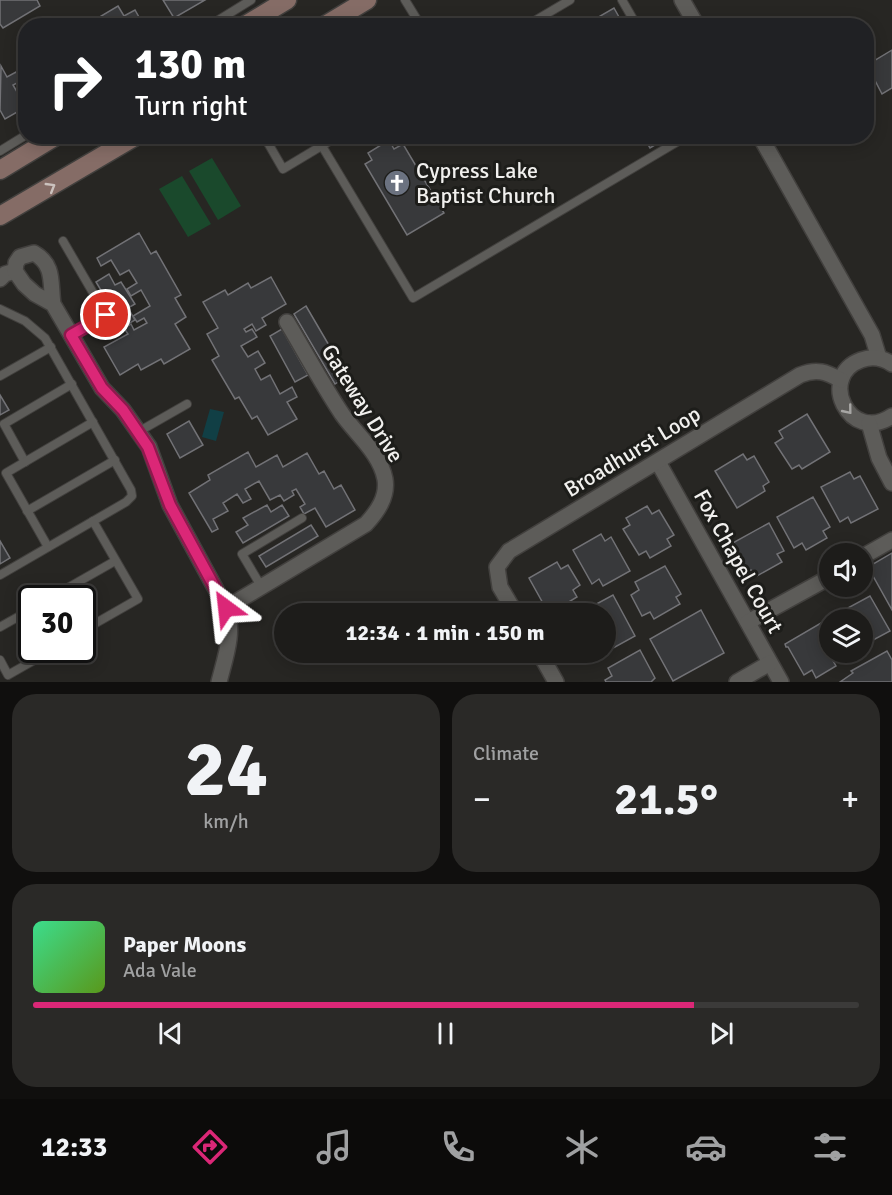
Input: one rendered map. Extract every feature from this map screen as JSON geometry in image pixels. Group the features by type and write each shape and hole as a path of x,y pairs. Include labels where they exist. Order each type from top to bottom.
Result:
{"main road":[{"path":"257,18 287,0"},
{"path":"337,18 367,0"},
{"path":"1,160 38,144"},
{"path":"0,216 122,144"}],"street":[{"path":"682,0 692,18"},
{"path":"765,144 885,361"},
{"path":"53,304 35,294 24,284 15,271 20,257 34,253 49,266 52,276 53,304 102,388 123,410 148,447 170,505 226,608 231,620 229,641 219,682"},
{"path":"0,279 5,274 15,271"},
{"name":"Gateway Drive","path":"226,608 366,524 382,503 385,490 385,479 373,453 340,411 287,322"},
{"path":"885,361 867,358 856,362 847,369 841,380 840,391 842,403 848,413 857,420 869,423 880,422 892,416"},
{"name":"Broadhurst Loop","path":"510,603 501,587 496,567 509,551 800,375 812,370 823,371 841,380"},
{"path":"869,423 879,458 892,483"},
{"name":"Fox Chapel Court","path":"658,462 781,682"},
{"path":"873,551 892,540"},
{"path":"748,622 819,583"},
{"path":"545,663 556,682"},
{"path":"737,682 770,663"}],"lane":[{"path":"221,18 251,0"},
{"path":"405,0 416,18"},
{"path":"540,18 570,0"},
{"path":"622,0 632,18"},
{"path":"1,160 18,143"},
{"path":"268,144 282,169 325,144"},
{"path":"322,146 413,298 673,144"},
{"path":"63,241 106,315 71,335"},
{"path":"0,309 37,330 45,338 115,460 132,496 126,502 0,575"},
{"path":"0,376 51,347"},
{"path":"25,462 2,422 72,384"},
{"path":"138,432 187,404"},
{"path":"48,548 6,473 93,422"},
{"path":"27,511 115,460"},
{"path":"261,586 242,554 302,518"},
{"path":"93,521 138,599 96,623"},
{"path":"73,585 115,561"},
{"path":"0,627 18,617"},
{"path":"0,660 8,675 29,663"}],"green space":[{"path":"212,158 241,206 218,220 189,171"},
{"path":"182,176 211,224 188,237 159,189"}],"water":[{"path":"210,409 224,412 216,441 202,437"}],"building":[{"path":"0,0 37,0 40,6 3,28 0,24"},
{"path":"163,0 205,0 174,18"},
{"path":"118,6 124,16 135,10 140,18 98,18"},
{"path":"614,8 620,18 597,18"},
{"path":"892,50 892,88 882,94 874,79 874,61"},
{"path":"1,66 7,77 16,72 18,76 18,82 13,85 18,93 18,112 5,119 0,110"},
{"path":"383,144 391,144 394,149 403,144 444,213 407,235 365,164 372,160 368,153"},
{"path":"139,233 151,254 156,251 181,295 175,298 186,317 175,324 190,349 164,364 161,359 141,370 138,364 120,375 104,347 128,334 124,328 131,324 134,330 147,323 144,318 137,322 133,316 150,306 141,290 131,296 127,289 137,283 129,270 120,275 111,260 101,266 97,258"},
{"path":"109,274 115,285 121,282 135,304 128,308 135,320 123,327 96,282"},
{"path":"271,277 286,304 262,318 266,325 256,331 252,324 244,329 246,332 252,329 257,337 241,346 248,357 258,351 265,363 255,369 261,380 270,375 280,394 292,387 297,397 287,402 297,419 268,435 257,416 252,419 239,397 235,399 212,360 219,356 207,334 218,328 203,302 225,290 228,295 248,283 251,288"},
{"path":"306,306 347,376 335,384 294,314"},
{"path":"282,329 308,375 295,382 270,336"},
{"path":"0,395 9,410 0,415"},
{"path":"807,414 830,452 802,469 799,465 792,469 775,443 783,438 779,431"},
{"path":"189,421 203,445 180,458 167,434"},
{"path":"248,452 256,467 277,455 283,467 307,453 319,474 324,471 334,489 341,485 355,510 326,527 315,508 304,514 300,507 305,504 296,489 292,491 294,495 284,501 280,495 270,500 259,481 245,489 251,499 243,503 237,494 223,503 228,511 213,519 218,529 212,532 189,493 210,480 208,475"},
{"path":"743,454 747,460 754,456 769,482 763,486 765,491 737,508 715,471"},
{"path":"850,472 854,479 860,476 878,509 851,523 848,517 840,522 821,487"},
{"path":"813,497 830,527 823,531 827,538 806,550 802,543 794,548 777,517"},
{"path":"267,505 271,512 282,505 289,516 243,543 236,532 248,525 243,518"},
{"path":"647,506 652,514 659,510 674,535 667,539 671,546 650,558 646,551 639,555 623,529 630,525 626,518"},
{"path":"769,523 784,551 777,554 782,562 755,577 751,570 744,574 729,545"},
{"path":"311,525 318,536 266,567 259,556"},
{"path":"601,534 605,541 611,537 630,571 603,586 599,579 592,584 573,550"},
{"path":"0,541 10,558 0,564"},
{"path":"892,553 892,610 873,576 873,564"},
{"path":"557,562 561,569 568,565 580,585 573,590 577,597 567,603 543,603 529,578"},
{"path":"665,566 681,594 676,597 680,604 654,619 650,612 642,616 631,595 639,590 635,582"},
{"path":"613,595 635,636 616,646 616,603 598,603"},
{"path":"871,597 890,631 873,640 873,609 846,609"},
{"path":"701,610 724,653 673,681 650,639"},
{"path":"819,624 819,663 834,663 836,666 816,678 812,670 804,675 785,644"},
{"path":"640,650 655,678 651,682 606,682 605,680 612,676 608,668"},
{"path":"887,651 892,660 892,682 840,682 853,673 851,671 865,663 873,663 873,659"}],"place":[{"name":"Cypress Lake Baptist Church","path":"397,183"}],"route":[{"path":"106,315 71,335 102,388 123,410 148,447 170,505 226,608"}]}
